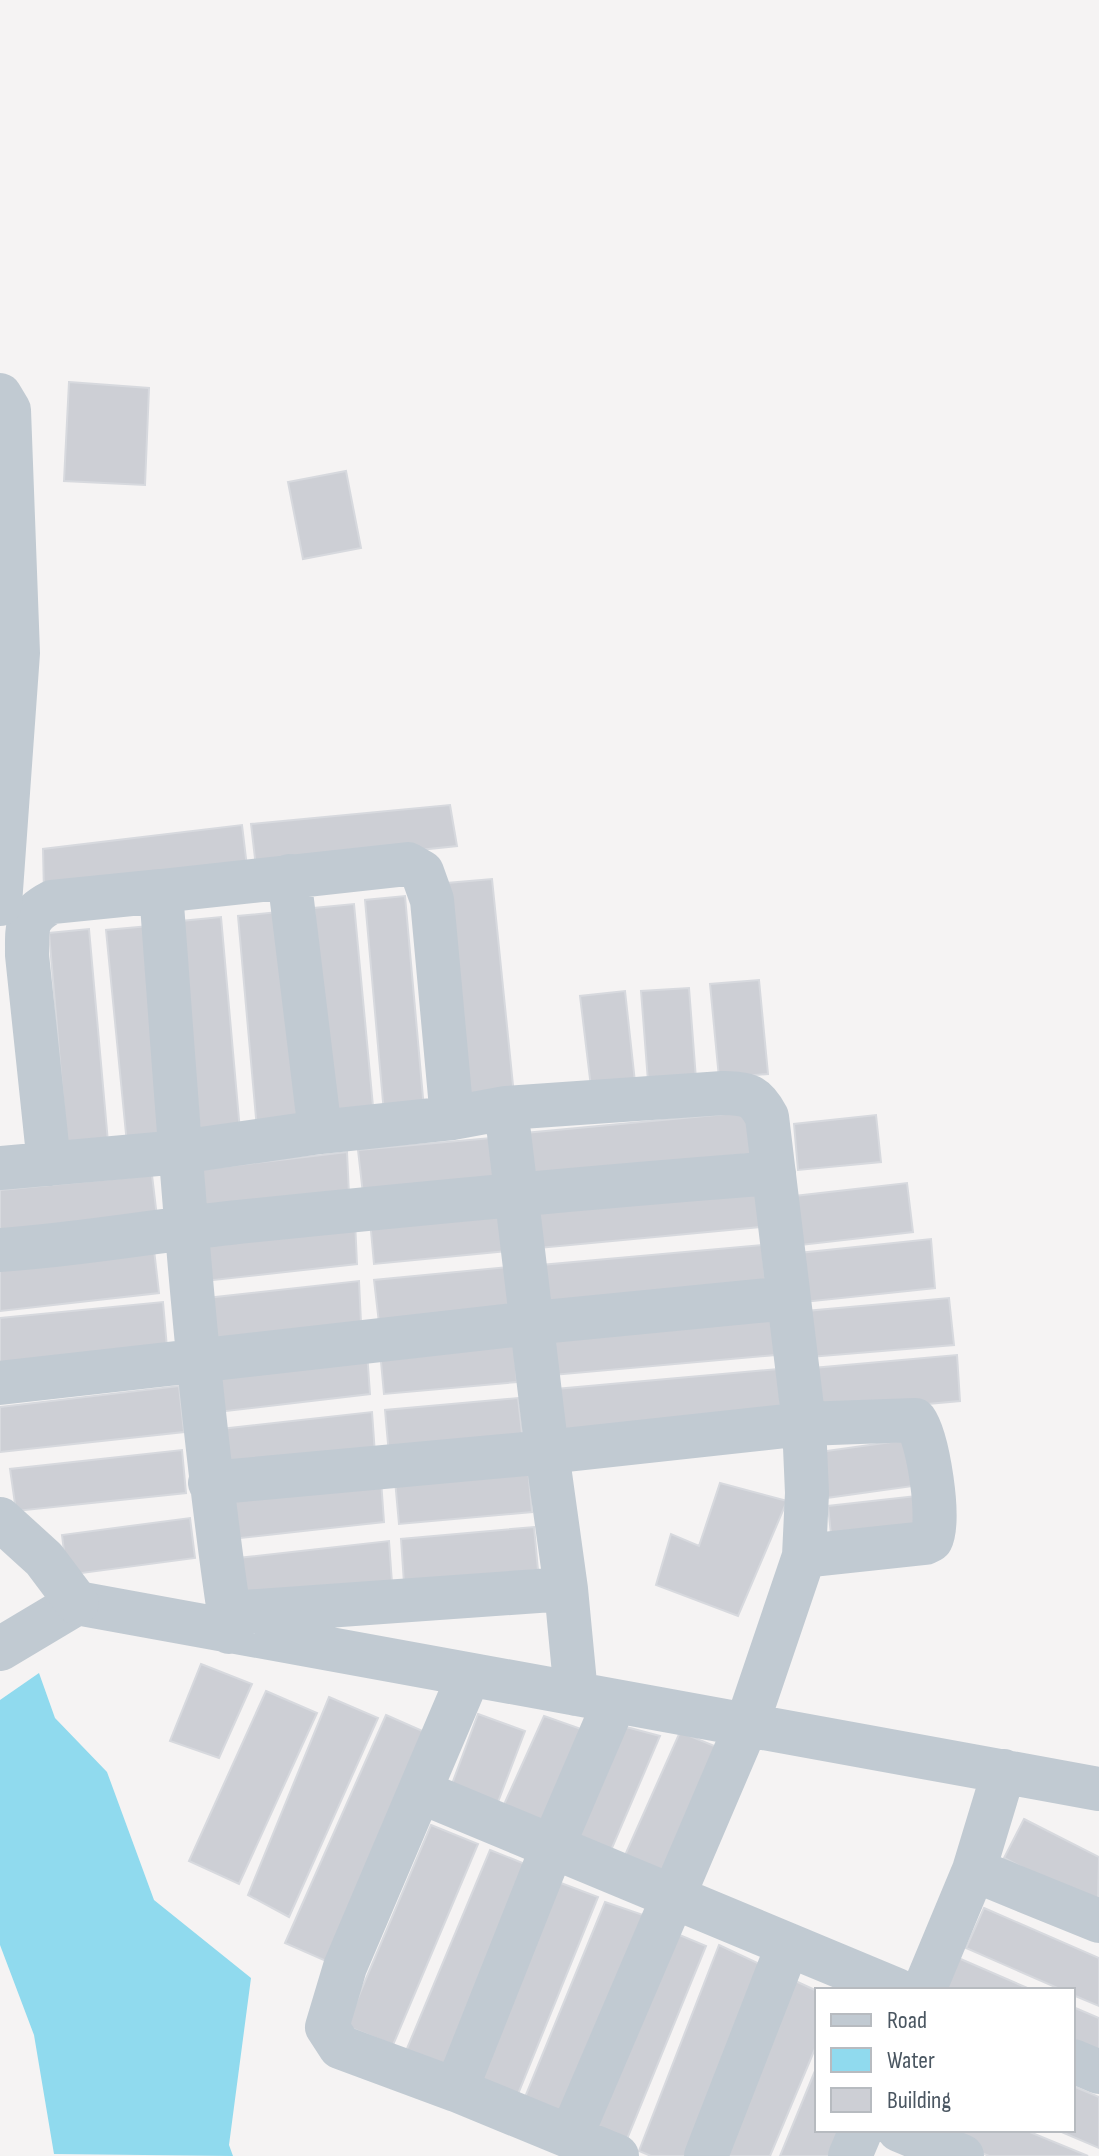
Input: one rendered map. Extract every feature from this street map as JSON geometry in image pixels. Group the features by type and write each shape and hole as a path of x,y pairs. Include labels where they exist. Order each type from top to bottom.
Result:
{"street":[{"path":"0,395 9,410 18,653 12,910 27,925 27,955 49,1164"},
{"path":"12,910 52,902 408,864 422,872 432,900 452,1118"},
{"path":"289,876 320,1132"},
{"path":"161,891 180,1152 210,1483 229,1622"},
{"path":"0,1168 180,1152 320,1132 452,1118 506,1108 723,1093 746,1094 758,1101 767,1117 804,1424 807,1493 804,1556 747,1724 571,2136"},
{"path":"456,2090 552,1848 595,1698 566,1589 506,1108"},
{"path":"0,1250 516,1193 774,1173"},
{"path":"0,1383 532,1323 788,1298"},
{"path":"210,1483 547,1452 804,1424 915,1420 925,1442 936,1523 931,1540 804,1556"},
{"path":"0,1519 44,1559 77,1603"},
{"path":"229,1622 566,1589"},
{"path":"0,1649 77,1603 229,1622 469,1675 1099,1789"},
{"path":"469,1675 345,1967 327,2027 340,2047 456,2090 617,2156"},
{"path":"925,1988 974,1870 1004,1771"},
{"path":"421,1792 892,1988"},
{"path":"974,1870 1099,1921"},
{"path":"706,2156 788,1945"},
{"path":"1075,2062 1099,2072"},
{"path":"850,2156 860,2132"},
{"path":"904,2132 962,2156"}],"water":[{"path":"39,1673 55,1718 107,1772 154,1900 251,1978 229,2145 233,2156 54,2154 34,2035 0,1945 0,1700"}],"building":[{"path":"69,382 149,388 145,485 64,481"},
{"path":"346,471 361,548 303,559 288,482"},
{"path":"450,805 457,846 256,867 251,824"},
{"path":"242,825 247,867 44,893 43,849"},
{"path":"492,879 514,1095 467,1096 447,883"},
{"path":"405,896 424,1109 384,1113 365,900"},
{"path":"354,904 374,1117 333,1121 314,908"},
{"path":"278,912 298,1125 257,1129 238,916"},
{"path":"221,917 240,1131 200,1134 181,921"},
{"path":"149,926 171,1139 127,1144 106,930"},
{"path":"89,929 108,1142 67,1146 49,933"},
{"path":"759,980 768,1074 719,1078 710,984"},
{"path":"689,988 696,1079 648,1081 641,991"},
{"path":"625,991 635,1082 591,1087 580,996"},
{"path":"747,1112 751,1154 529,1175 525,1133"},
{"path":"876,1115 881,1162 798,1170 794,1124"},
{"path":"491,1138 496,1181 363,1194 358,1150"},
{"path":"347,1152 349,1195 197,1212 196,1170"},
{"path":"152,1175 157,1217 0,1233 0,1190"},
{"path":"907,1183 913,1232 801,1245 795,1196"},
{"path":"757,1185 760,1227 539,1248 535,1206"},
{"path":"503,1207 507,1251 374,1264 370,1220"},
{"path":"355,1221 357,1264 205,1281 204,1239"},
{"path":"931,1239 935,1288 804,1302 799,1253"},
{"path":"153,1241 159,1293 0,1311 0,1259"},
{"path":"762,1245 766,1287 545,1308 541,1265"},
{"path":"508,1267 512,1311 379,1323 374,1280"},
{"path":"359,1281 361,1323 209,1340 207,1298"},
{"path":"949,1298 954,1345 810,1357 806,1311"},
{"path":"163,1302 167,1348 0,1364 0,1318"},
{"path":"771,1312 775,1355 553,1375 549,1332"},
{"path":"514,1339 517,1382 384,1394 380,1351"},
{"path":"367,1352 370,1394 218,1412 216,1369"},
{"path":"957,1355 960,1401 817,1414 813,1368"},
{"path":"778,1369 781,1411 560,1432 556,1389"},
{"path":"179,1386 184,1432 0,1452 0,1407"},
{"path":"518,1398 523,1442 389,1455 385,1410"},
{"path":"372,1412 375,1454 222,1472 221,1429"},
{"path":"906,1440 913,1486 826,1498 819,1452"},
{"path":"182,1450 186,1493 16,1511 10,1469"},
{"path":"528,1468 532,1512 399,1524 395,1480"},
{"path":"381,1480 384,1522 232,1539 230,1497"},
{"path":"720,1483 787,1501 738,1616 656,1585 671,1534 699,1546"},
{"path":"916,1496 921,1534 832,1544 828,1506"},
{"path":"190,1518 195,1558 67,1575 62,1535"},
{"path":"534,1527 538,1570 404,1583 401,1539"},
{"path":"389,1541 392,1583 240,1600 238,1558"},
{"path":"201,1664 252,1684 219,1758 170,1741"},
{"path":"266,1691 317,1713 239,1884 189,1861"},
{"path":"329,1697 378,1718 289,1917 248,1895"},
{"path":"478,1714 525,1731 498,1802 452,1784"},
{"path":"386,1715 427,1733 326,1961 285,1943"},
{"path":"544,1716 584,1730 545,1826 502,1809"},
{"path":"615,1724 660,1736 609,1855 573,1837"},
{"path":"680,1732 717,1747 665,1879 622,1862"},
{"path":"1024,1819 1099,1857 1098,1906 1004,1858"},
{"path":"431,1825 478,1844 393,2045 346,2026"},
{"path":"490,1850 530,1866 447,2067 406,2051"},
{"path":"553,1880 598,1897 516,2099 469,2082"},
{"path":"605,1902 649,1917 565,2121 523,2102"},
{"path":"984,1908 1099,1958 1099,2006 1075,1996 1075,1988 1057,1988 966,1948"},
{"path":"670,1931 706,1946 625,2144 588,2128"},
{"path":"719,1945 764,1966 687,2156 651,2156 639,2151"},
{"path":"956,1957 1027,1988 942,1988"},
{"path":"789,1978 815,1990 815,2049 770,2156 718,2156"},
{"path":"1075,2008 1099,2018 1099,2059 1075,2050"},
{"path":"815,2071 815,2132 840,2132 830,2156 780,2156"},
{"path":"1075,2087 1099,2097 1099,2148 1062,2132 1075,2132"},
{"path":"931,2132 1030,2132 1088,2156 989,2156"}]}
